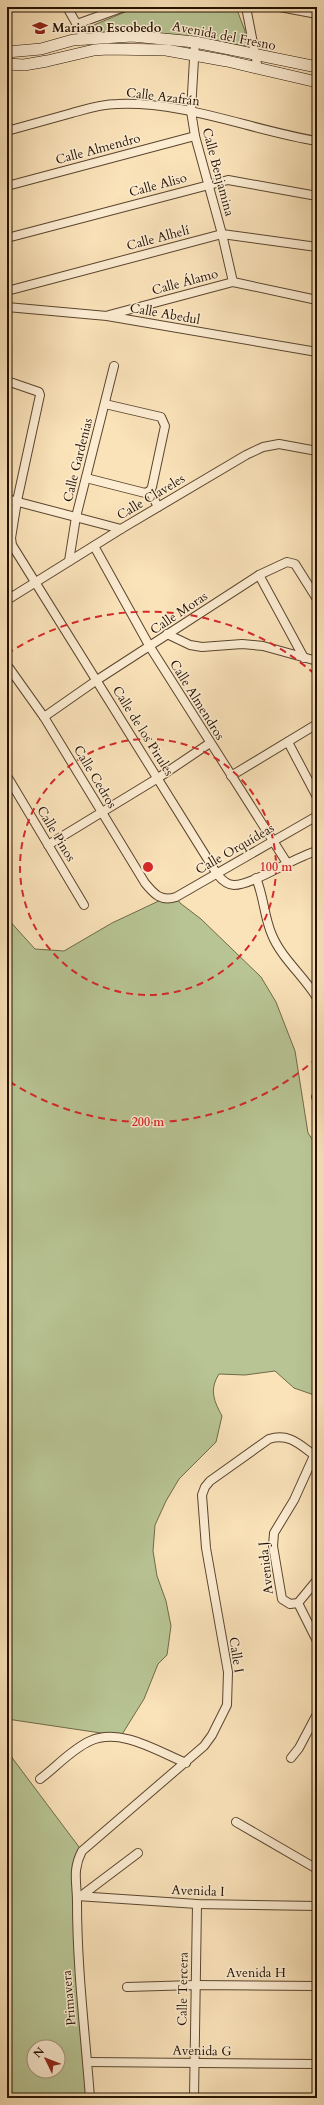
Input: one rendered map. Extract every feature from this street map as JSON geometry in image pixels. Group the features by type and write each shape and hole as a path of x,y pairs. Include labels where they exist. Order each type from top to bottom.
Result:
{"street":[{"path":"67,7 85,39"},
{"path":"77,24 124,7"},
{"path":"246,7 258,69"},
{"path":"280,7 317,14"},
{"name":"Avenida del Fresno","path":"7,52 41,49 73,40 132,36 195,42 256,56 317,67"},
{"name":"Calle Benjamina","path":"195,42 191,111 195,136 222,234 233,282"},
{"name":"Avenida del Fresno","path":"7,64 24,65 94,50 166,50 194,54 317,82"},
{"name":"Calle Azafrán","path":"7,130 97,106 116,104 191,111 288,136 317,141"},
{"name":"Calle Almendro","path":"7,186 195,136"},
{"name":"Calle Aliso","path":"7,238 208,184 228,180 317,196"},
{"name":"Calle Alhelí","path":"7,291 222,234 317,247"},
{"name":"Calle Álamo","path":"107,316 233,282 317,300"},
{"name":"Calle Abedul","path":"7,307 107,316 317,352"},
{"name":"Calle Gardenias","path":"68,561 76,517 114,366"},
{"name":"Calle de los Pirules","path":"7,381 39,392 40,395 17,501 11,538 12,545 217,874 227,883 235,885 256,878"},
{"path":"86,478 145,493 150,491 152,487 165,426 164,421 161,417 105,404"},
{"name":"Calle Claveles","path":"7,600 36,584 68,561 246,455 263,447 279,444 317,452"},
{"path":"150,491 158,507"},
{"path":"7,499 121,529"},
{"name":"Calle Almendros","path":"94,546 150,647 287,863"},
{"name":"Calle Moras","path":"44,717 97,680 259,575 287,562 292,562 317,599"},
{"path":"259,575 304,658"},
{"path":"167,634 190,645 202,647 242,644 263,646 317,661"},
{"name":"Calle Cedros","path":"7,664 44,717 145,884 155,894 164,899"},
{"path":"231,776 317,724"},
{"path":"288,742 317,797"},
{"path":"48,845 103,813 210,743"},
{"name":"Calle Pinos","path":"7,776 84,904"},
{"name":"Calle Orquídeas","path":"164,899 176,897 317,816"},
{"path":"317,851 256,878 261,891 271,934 278,948 307,982 317,998"},
{"path":"317,1415 317,1420"},
{"name":"Calle I","path":"79,1896 75,1876 76,1862 82,1851 204,1746 212,1735 227,1705 228,1672 205,1536 202,1495 205,1487 210,1481 269,1440 280,1436 292,1440 316,1452"},
{"name":"Avenida J","path":"298,1603 290,1604 280,1596 273,1546 274,1533 294,1500 316,1452"},
{"path":"317,1580 298,1603 317,1641"},
{"path":"291,1758 299,1748 317,1714"},
{"path":"40,1779 89,1741 105,1736 121,1736 186,1762"},
{"path":"236,1822 317,1869"},
{"path":"79,1896 138,1853"},
{"name":"Avenida I","path":"79,1896 198,1904 317,1906"},
{"name":"Primavera","path":"79,1896 77,1948 90,2098"},
{"name":"Calle Tercera","path":"194,2098 195,1985 198,1904"},
{"name":"Avenida H","path":"127,1987 195,1985 317,1986"},
{"name":"Avenida G","path":"87,2062 317,2064"}],"green space":[{"path":"137,7 236,7 245,31 246,46 123,29 97,33 94,25"},
{"path":"176,897 180,903 201,919 261,977 276,1002 295,1051 308,1133 317,1146 317,1396 294,1388 275,1371 245,1375 219,1374 213,1390 215,1400 222,1416 216,1442 179,1479 166,1501 155,1525 153,1551 157,1576 166,1601 171,1626 167,1655 158,1664 144,1699 121,1736 7,1719 7,918 35,949 64,951 112,923 163,899"},
{"path":"7,1751 82,1851 76,1862 88,2098 7,2098"}],"place":[{"name":"Mariano Escobedo","path":"40,28"}]}
